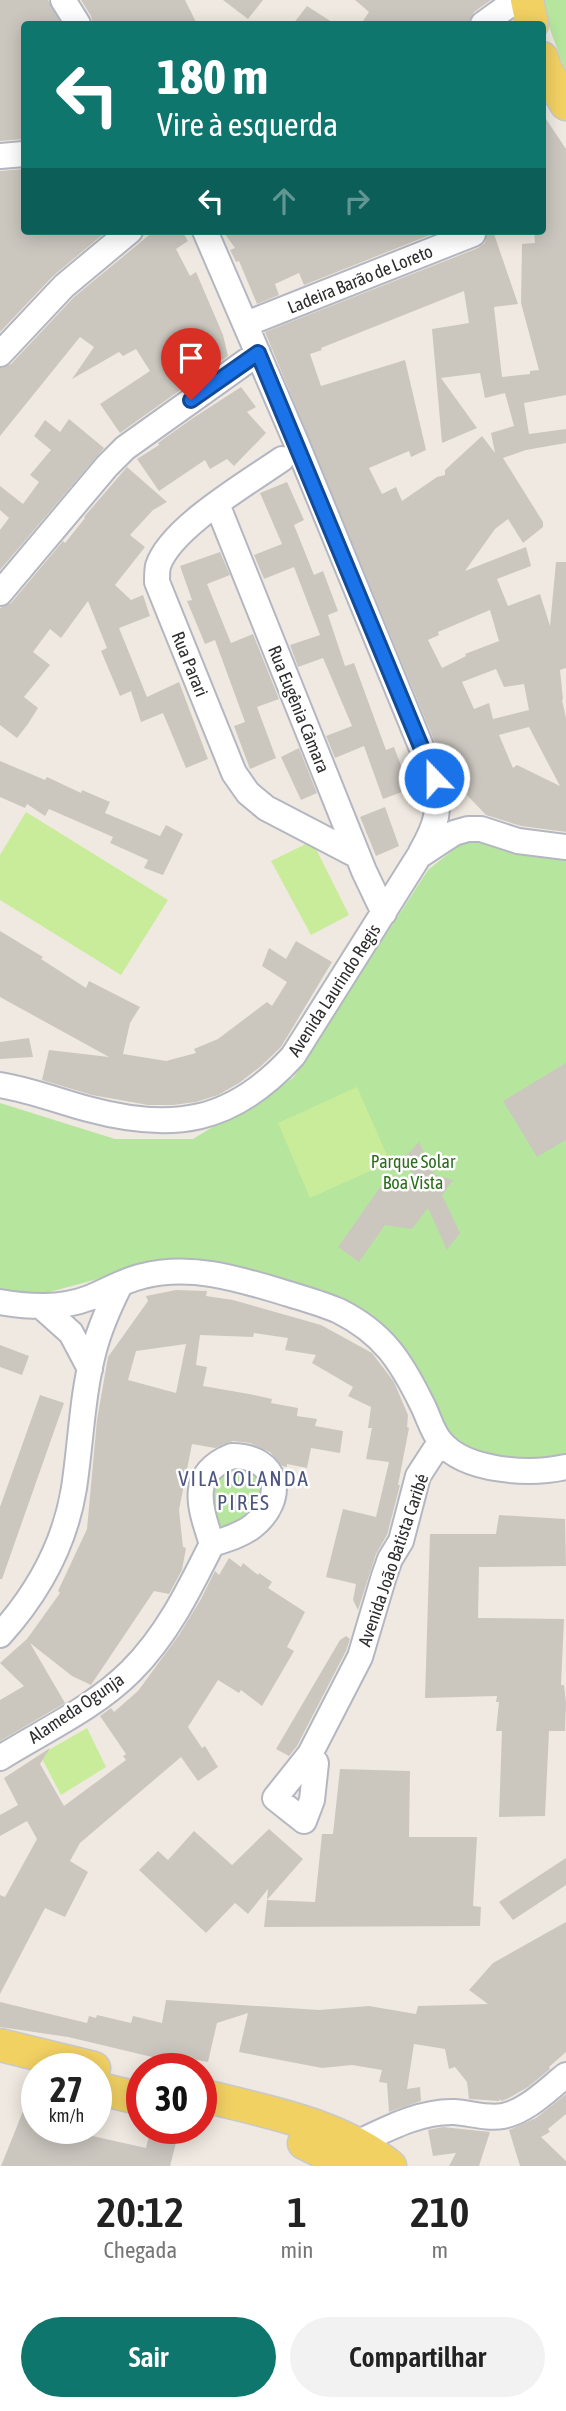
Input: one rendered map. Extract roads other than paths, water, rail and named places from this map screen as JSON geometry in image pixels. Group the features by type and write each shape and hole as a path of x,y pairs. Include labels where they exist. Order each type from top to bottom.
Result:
{"main road":[{"path":"527,0 531,21"},
{"path":"546,69 566,104"},
{"path":"0,2045 32,2053"},
{"path":"0,2064 21,2069"},
{"path":"217,2099 297,2120 354,2154 390,2166"},
{"path":"217,2118 287,2136 323,2151 354,2154"}],"street":[{"path":"63,0 76,21"},
{"path":"487,21 520,0"},
{"path":"0,156 21,154"},
{"path":"0,354 64,286 125,235"},
{"path":"211,235 434,778 439,810 437,822 419,856"},
{"name":"Ladeira Barão de Loreto","path":"246,324 470,235"},
{"path":"0,593 125,448 258,353"},
{"name":"Rua Parari","path":"282,459 182,532 170,545 158,567 157,582 234,773 248,793 265,808 358,856"},
{"name":"Rua Eugênia Câmara","path":"217,504 358,856 384,913"},
{"path":"434,778 453,803 481,829 518,841 566,847"},
{"name":"Avenida Laurindo Regis","path":"0,1085 135,1120 185,1121 231,1106 275,1075 293,1056 419,856 454,833 481,829"},
{"path":"0,1302 42,1307 69,1304 88,1299 141,1276 166,1271 193,1271 253,1283 336,1310 364,1325 386,1343 405,1370 440,1442 475,1465 495,1469 553,1470 566,1467"},
{"path":"0,1634 36,1591 65,1528 74,1490 94,1348 120,1284"},
{"path":"42,1307 71,1333 90,1369"},
{"name":"Avenida João Batista Caribé","path":"310,1754 360,1657 387,1567 401,1541 418,1476 440,1442"},
{"name":"Alameda Ogunja","path":"0,1758 87,1705 130,1672 171,1622 212,1544"},
{"path":"354,2154 393,2126 434,2114 453,2112 503,2116 532,2102 566,2076"}],"district":[{"name":"VILA IOLANDA PIRES","path":"244,1490"}],"park label":[{"name":"Parque Solar Boa Vista","path":"413,1171"}]}
